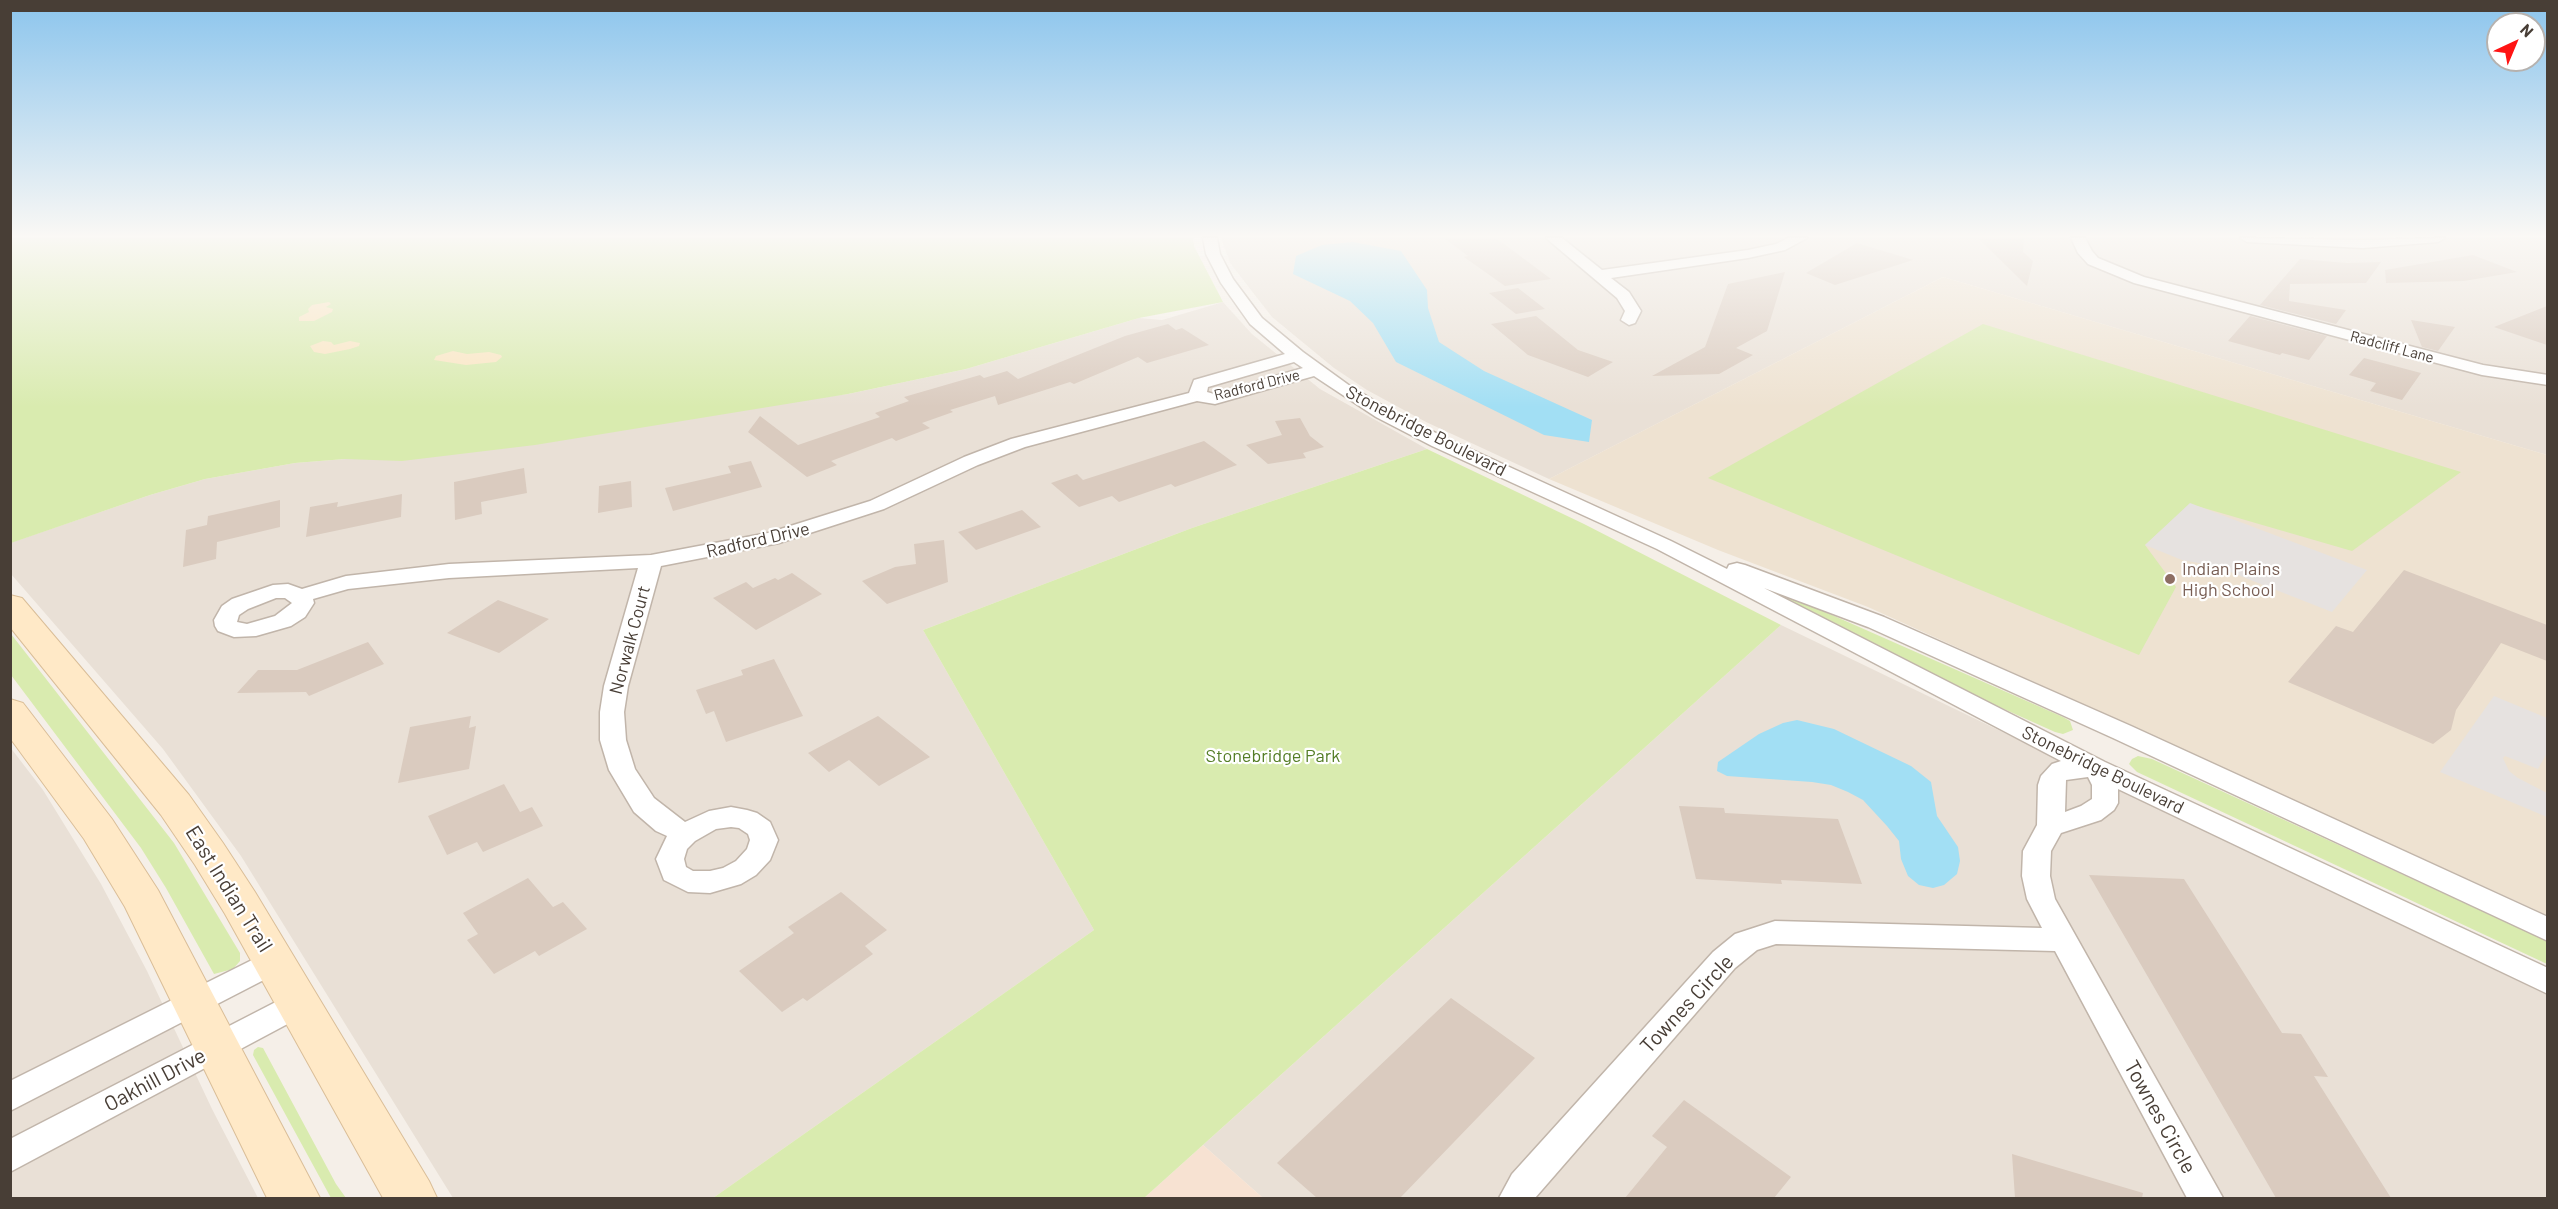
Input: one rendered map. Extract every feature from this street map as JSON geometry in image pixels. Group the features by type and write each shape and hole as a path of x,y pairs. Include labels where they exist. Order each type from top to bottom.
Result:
{"main road":[{"name":"East Indian Trail","path":"10,605 175,805 215,864 411,1198"},
{"path":"10,711 116,855 143,901 294,1198"}],"street":[{"name":"Stonebridge Boulevard","path":"1237,294 1256,321 1297,356 1382,413 1439,442 1664,545 2096,768 2547,982"},
{"path":"1620,294 1630,304 1633,311 1629,320"},
{"name":"Radcliff Lane","path":"2194,294 2482,370 2547,380"},
{"name":"Radford Drive","path":"1197,396 1200,384 1297,356"},
{"name":"Radford Drive","path":"300,596 346,583 449,571 651,561 731,548 805,530 877,505 971,461 1018,443 1197,396 1215,399 1316,370"},
{"name":"Stonebridge Boulevard","path":"1664,545 1784,586 1876,622 2122,732 2547,930"},
{"name":"Norwalk Court","path":"651,561 616,686 612,712 613,740 622,770 644,805 666,824 685,834"},
{"path":"2051,825 2074,820 2091,813 2105,803 2105,785 2096,768"},
{"name":"Townes Circle","path":"2096,768 2061,770 2054,776 2051,785 2051,825 2037,851 2036,876 2041,899 2205,1198"},
{"name":"Townes Circle","path":"1517,1198 1524,1185 1708,977 1746,942 1775,932 2062,940"},
{"path":"10,1097 274,961"},
{"name":"Oakhill Drive","path":"10,1157 299,1004"}],"shaded area":[{"path":"1254,294 1909,294 1549,479 1426,422 1367,390 1334,368 1272,317"},
{"name":"Indian Plains High School","path":"1909,294 2002,294 2547,455 2547,915 1868,607 1718,550 1549,479"},
{"path":"2002,294 2547,294 2547,455"},
{"path":"1223,302 1252,334 1320,389 1427,449 1192,528 923,630 1094,930 713,1198 453,1198 241,856 163,749 11,574 10,543 150,495 205,479 295,463 345,459 848,394 966,369 1139,318 1162,320"},
{"path":"2190,503 2367,570 2332,612 2215,566 2182,560 2145,545"},
{"path":"1781,625 2547,995 2547,1198 1263,1198 1203,1145"},
{"path":"2494,696 2547,718 2547,753 2538,769 2505,756 2503,758 2509,771 2547,793 2547,817 2440,772"},
{"path":"10,747 43,790 101,884 147,971 212,1109 258,1198 11,1198"},
{"path":"1203,1145 1263,1198 1144,1198"}],"green space":[{"path":"10,294 1219,294 1223,302 1139,318 966,369 848,394 535,445 402,461 345,459 295,463 205,479 150,495 11,543"},
{"path":"1983,324 2461,472 2352,551 2190,504 2145,545 2176,587 2139,655 1708,478"},
{"name":"Stonebridge Park","path":"1427,449 1584,524 1781,625 1144,1198 713,1198 1094,930 923,630 1192,528"},
{"path":"1755,581 2063,717 2070,721 2073,730 2063,734 2055,732 1975,696 1748,587"},
{"path":"11,634 174,843 240,953 240,961 233,969 214,974 141,848 11,675"},
{"path":"2138,756 2152,759 2547,941 2547,964 2137,772 2129,764"},
{"path":"258,1047 263,1048 336,1184 346,1198 331,1198 253,1055 254,1050"}],"sand":[{"path":"329,302 331,304 326,307 333,309 332,312 314,321 299,321 299,317 309,312 308,309 312,305"},
{"path":"323,341 334,345 350,341 360,343 359,346 350,349 325,354 314,352 310,346"},
{"path":"453,351 467,354 489,352 502,357 496,362 466,365 434,360 436,356"}],"water":[{"path":"1336,294 1427,294 1428,308 1439,342 1484,371 1592,420 1589,442 1544,435 1396,362 1373,323 1350,301"},
{"path":"1797,720 1834,729 1911,766 1931,782 1937,816 1958,847 1960,861 1957,874 1944,885 1933,888 1919,885 1908,876 1901,859 1899,841 1863,800 1848,792 1831,785 1727,776 1717,771 1718,762 1759,734 1783,723"}],"building":[{"path":"1491,294 1526,294 1545,309 1516,314"},
{"path":"1724,294 1778,294 1767,331 1736,348 1753,355 1719,374 1652,376 1705,347"},
{"path":"2269,294 2289,294 2289,301 2346,310 2336,324 2260,305"},
{"path":"2547,306 2547,345 2494,327"},
{"path":"1536,316 1578,350 1613,362 1588,377 1528,355 1491,324"},
{"path":"2250,316 2327,336 2309,360 2228,341"},
{"path":"2411,320 2455,327 2438,351 2422,347"},
{"path":"1168,324 1176,330 1182,328 1209,345 1147,363 1138,357 1074,384 1070,382 998,405 995,396 950,410 953,412 922,423 930,428 896,441 892,438 831,461 837,465 807,477 748,432 760,416 798,445 880,417 875,413 909,401 904,397 980,375 984,378 1007,371 1018,379 1125,336"},
{"path":"2364,358 2421,373 2402,400 2370,391 2376,383 2349,375"},
{"path":"1300,418 1310,436 1324,447 1303,453 1306,458 1268,464 1246,445 1282,435 1275,421"},
{"path":"1204,441 1237,465 1175,487 1171,484 1119,502 1112,496 1079,507 1051,483 1077,474 1083,480"},
{"path":"751,461 762,487 673,511 665,488 731,473 728,466"},
{"path":"524,468 527,493 481,502 482,514 455,520 454,482"},
{"path":"631,481 632,507 598,513 599,486"},
{"path":"402,494 401,517 306,537 310,507 338,502 337,507"},
{"path":"280,500 280,527 217,542 216,559 183,567 186,530 207,525 208,516"},
{"path":"1022,510 1041,527 976,550 958,532"},
{"path":"944,540 948,582 887,604 862,581 895,567 916,564 914,544"},
{"path":"2404,570 2547,625 2547,661 2501,643 2456,710 2451,730 2433,744 2288,682 2336,626 2353,632"},
{"path":"792,573 822,594 756,630 713,598 746,582 753,588"},
{"path":"498,600 549,619 499,653 447,633"},
{"path":"368,642 384,664 309,696 306,692 237,693 258,670 297,670"},
{"path":"774,659 803,716 726,742 714,711 706,714 696,690 743,675 741,670"},
{"path":"471,716 469,728 476,726 469,769 398,783 410,727"},
{"path":"878,716 930,757 879,786 849,760 829,772 808,753"},
{"path":"504,784 520,812 532,807 543,826 483,852 477,842 447,855 428,816"},
{"path":"1679,806 1724,808 1725,813 1838,819 1862,884 1781,880 1782,884 1696,879"},
{"path":"2089,875 2184,879 2282,1033 2301,1034 2328,1077 2314,1076 2391,1198 2276,1198"},
{"path":"528,878 553,907 563,902 587,929 539,956 535,951 494,974 467,940 478,934 463,913"},
{"path":"841,892 887,930 865,946 873,954 807,1001 803,998 782,1012 739,971 794,933 788,927"},
{"path":"1451,998 1535,1058 1400,1198 1317,1198 1277,1163"},
{"path":"1684,1100 1791,1177 1774,1198 1625,1198 1667,1147 1652,1136"},
{"path":"2012,1154 2143,1193 2142,1198 2015,1198"}],"place":[{"name":"Indian Plains High School","path":"2170,579"}]}
